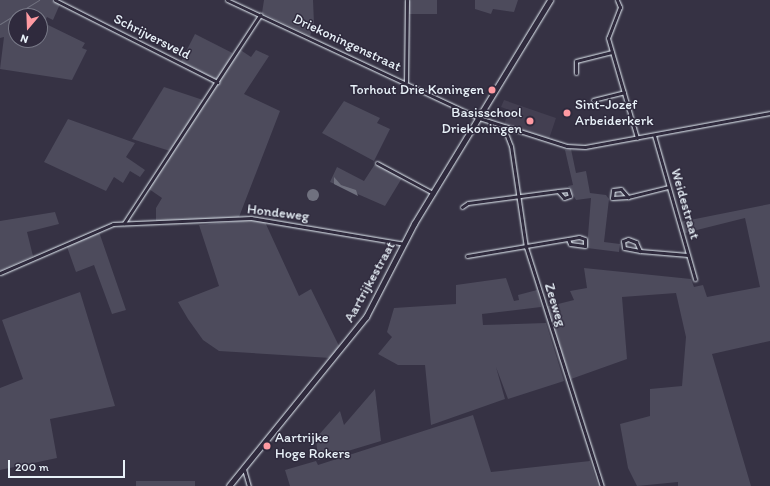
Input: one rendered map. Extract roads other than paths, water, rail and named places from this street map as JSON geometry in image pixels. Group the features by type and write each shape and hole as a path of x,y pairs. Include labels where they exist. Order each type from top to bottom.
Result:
{"street":[{"name":"Schrijversveld","path":"55,0 217,82"},
{"name":"Driekoningenstraat","path":"228,0 406,82 479,118 504,128 567,146 585,147 770,113"},
{"path":"406,82 407,0"},
{"name":"Aartrijkestraat","path":"229,486 366,317 433,192 550,0"},
{"path":"617,0 620,7 608,38 637,138"},
{"path":"124,223 260,15"},
{"path":"576,73 576,61 612,52"},
{"path":"592,100 624,92"},
{"name":"Zeeweg","path":"504,128 509,136 526,247 602,486"},
{"name":"Weidestraat","path":"654,135 695,279"},
{"path":"377,163 433,192"},
{"path":"628,197 622,189 611,194 614,199 628,197 668,187"},
{"path":"462,207 468,203 558,191"},
{"name":"Hondeweg","path":"0,273 100,227 124,223 251,218 404,244"},
{"path":"467,256 526,247 568,239 582,237 586,244 574,247 568,239"},
{"path":"640,250 636,242 623,241 624,248 640,250 688,255"},
{"path":"244,468 249,486"}],"water":[{"path":"334,177 341,185 356,190 358,196 334,184"},
{"path":"313,189 317,191 319,195 317,199 313,201 309,199 307,195 309,191"}],"waterway":[{"path":"0,24 39,0"}],"place":[{"name":"Torhout Drie Koningen","path":"492,90"},
{"name":"Sint-Jozef Arbeiderkerk","path":"567,113"},
{"name":"Basisschool Driekoningen","path":"530,121"},
{"name":"Aartrijke Hoge Rokers","path":"267,446"}]}
